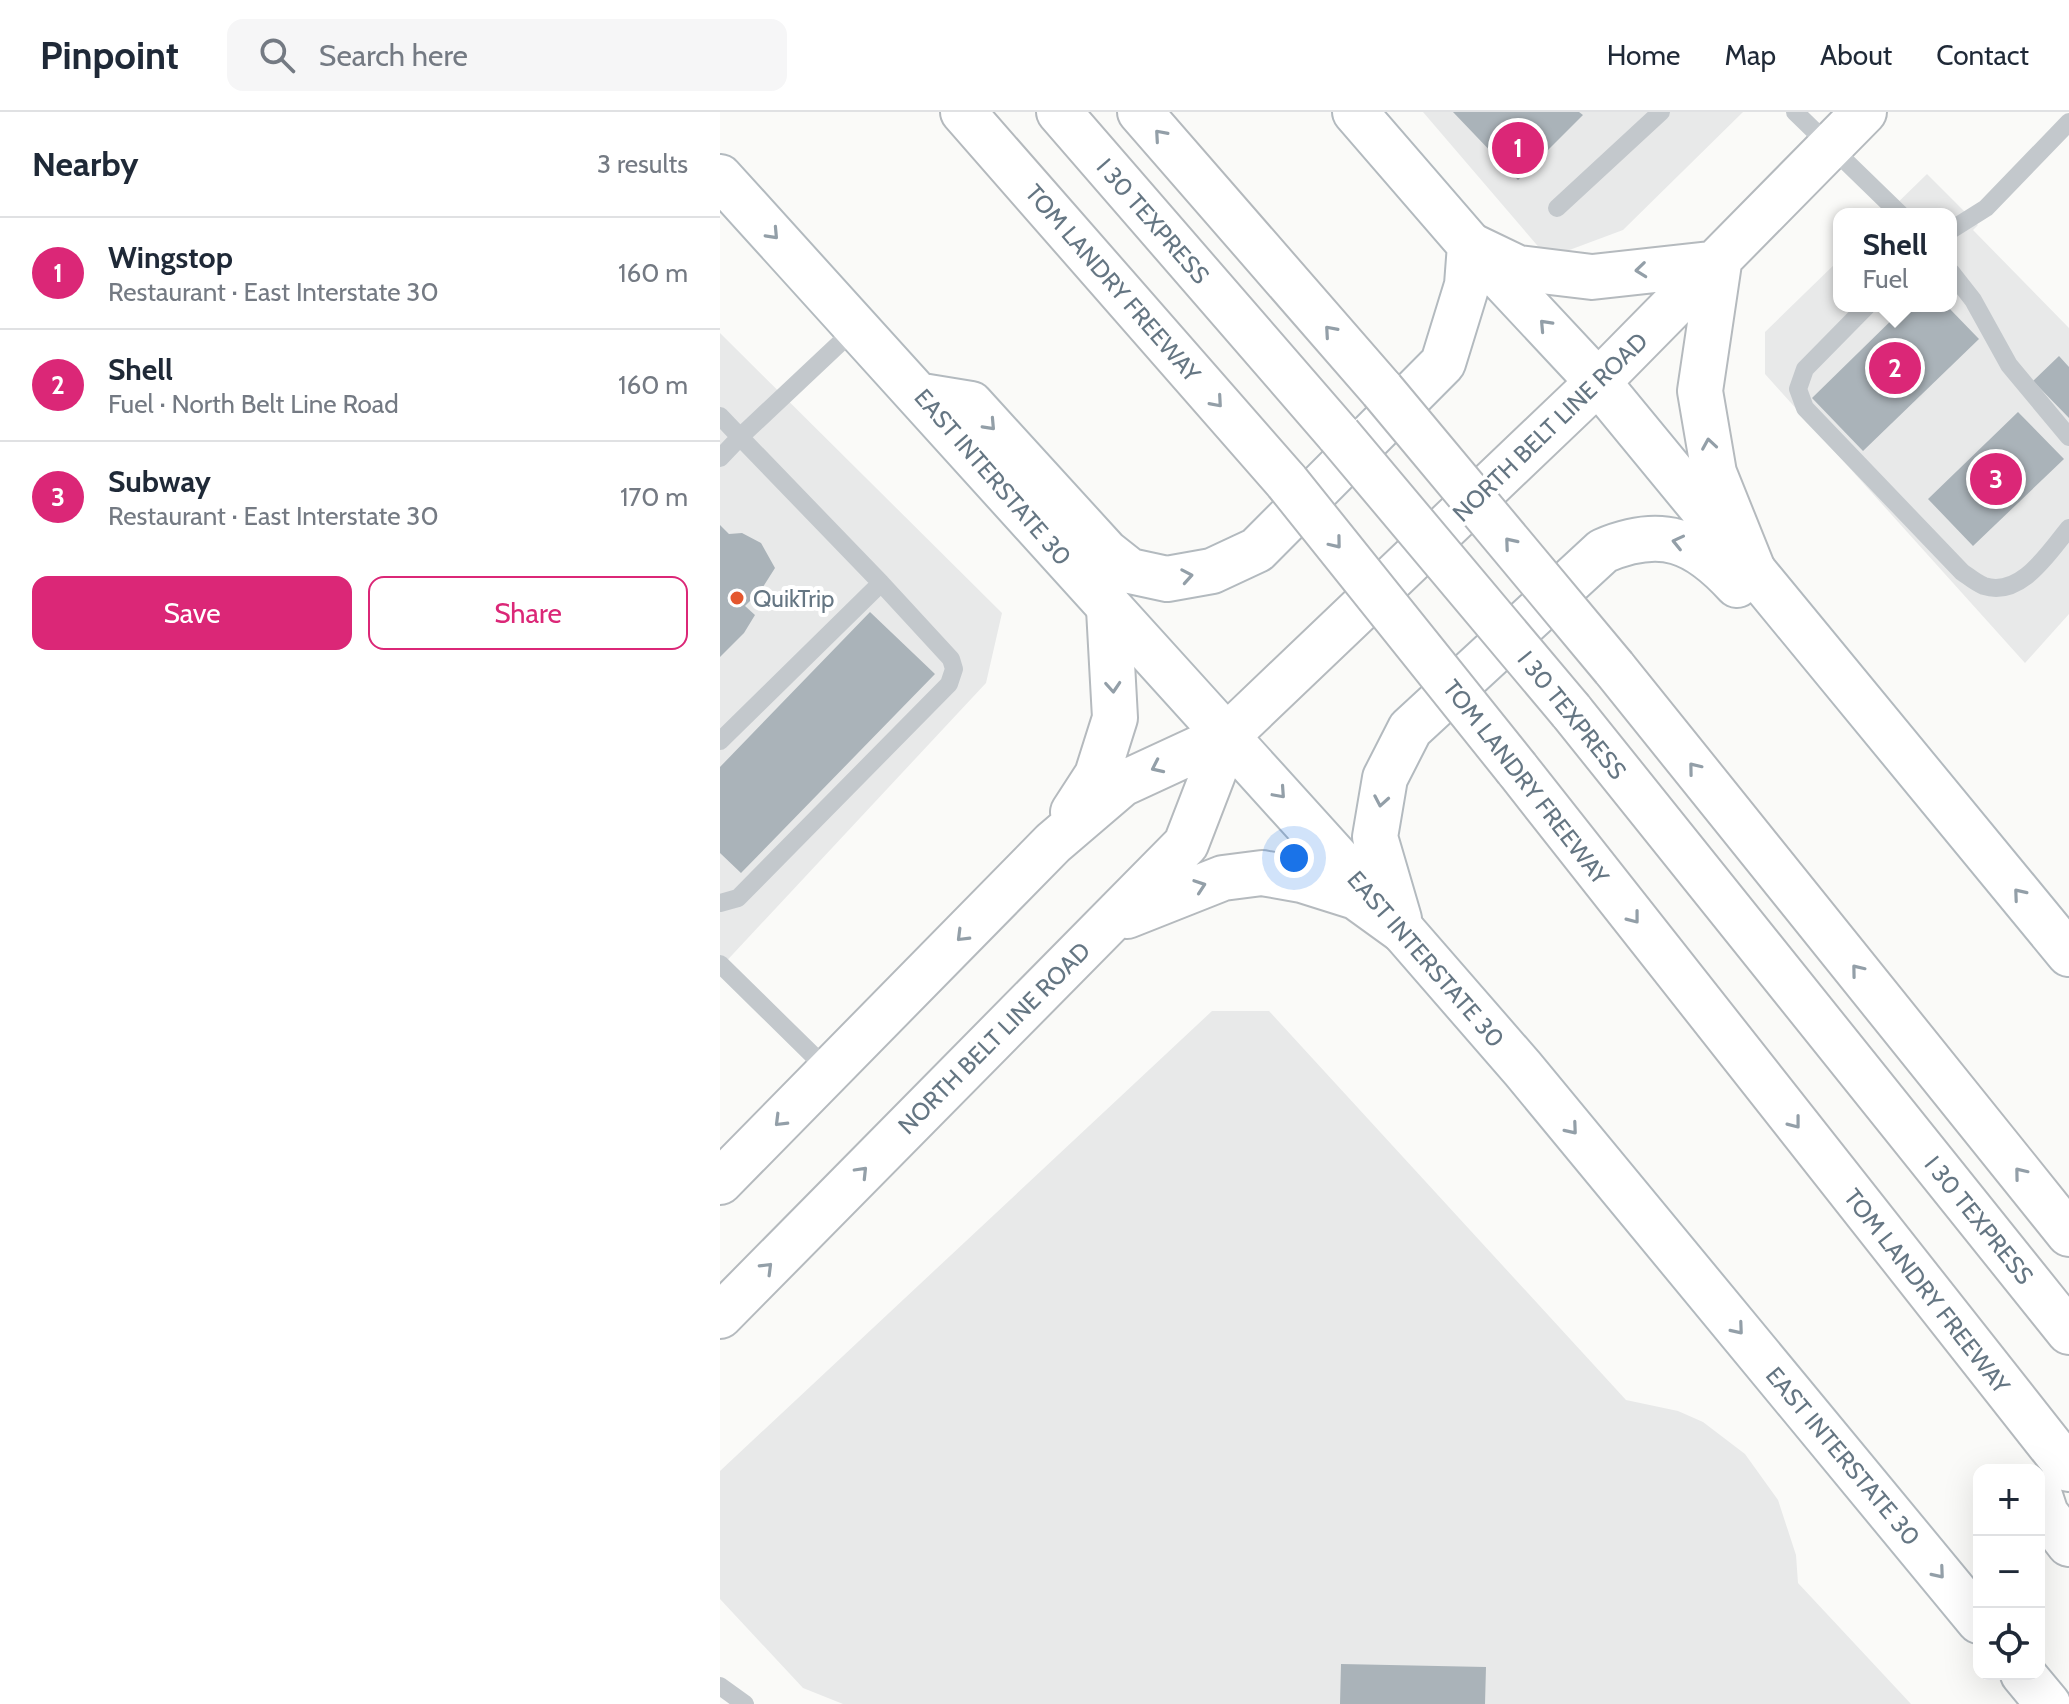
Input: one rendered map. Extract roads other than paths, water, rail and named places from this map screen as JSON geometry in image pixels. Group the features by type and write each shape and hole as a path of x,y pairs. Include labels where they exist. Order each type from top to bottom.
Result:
{"main road":[{"name":"TOM LANDRY FREEWAY","path":"963,112 1287,482 2069,1469"},
{"name":"I 30 TEXPRESS","path":"1059,112 1339,435 1571,711 2069,1332"},
{"path":"1140,112 1382,390 1614,668 2069,1234"},
{"path":"1355,112 1470,245 1598,382 1859,703 2069,954"},
{"name":"NORTH BELT LINE ROAD","path":"720,1182 1053,843 1122,784 1228,735 1598,382 1719,263 1864,112"},
{"name":"EAST INTERSTATE 30","path":"720,177 922,396 1109,609 1228,735 1403,931 1523,1069 1973,1614"},
{"path":"1470,245 1518,268 1592,277 1719,263 1700,391 1714,473 1753,570"},
{"path":"922,396 971,404 1106,552 1130,571 1167,579 1212,571 1257,550 1443,363 1467,285 1470,245"},
{"path":"1403,931 1375,837 1385,778 1410,729 1603,551 1623,543 1663,538 1692,545 1713,559 1814,672 1859,703"},
{"path":"1053,843 1097,775 1115,718 1109,609"},
{"name":"NORTH BELT LINE ROAD","path":"720,1316 1186,844 1228,735"},
{"path":"1103,927 1211,882 1262,873 1302,880 1356,897 1403,931"},
{"path":"1999,1382 2029,1464"},
{"path":"2045,1511 2069,1544"},
{"path":"2028,1680 2048,1704"}],"lane":[{"path":"1795,112 1894,208"},
{"path":"1557,208 1657,113"},
{"path":"1957,226 1986,208 2069,122"},
{"path":"1957,280 1973,300 2009,365 2069,437"},
{"path":"1861,312 1805,369 1798,389 1805,408 1962,572 1984,586 2011,585 2034,569 2069,528"},
{"path":"720,458 858,326"},
{"path":"720,416 881,583 951,659 954,669 949,684 738,898 720,903"},
{"path":"720,741 881,583"},
{"path":"720,964 829,1071"},
{"path":"720,1686 745,1704"}],"place":[{"name":"Wingstop","path":"1518,148"},
{"name":"Shell","path":"1895,368"},
{"name":"Subway","path":"1996,479"},
{"name":"QuikTrip","path":"737,598"}]}
